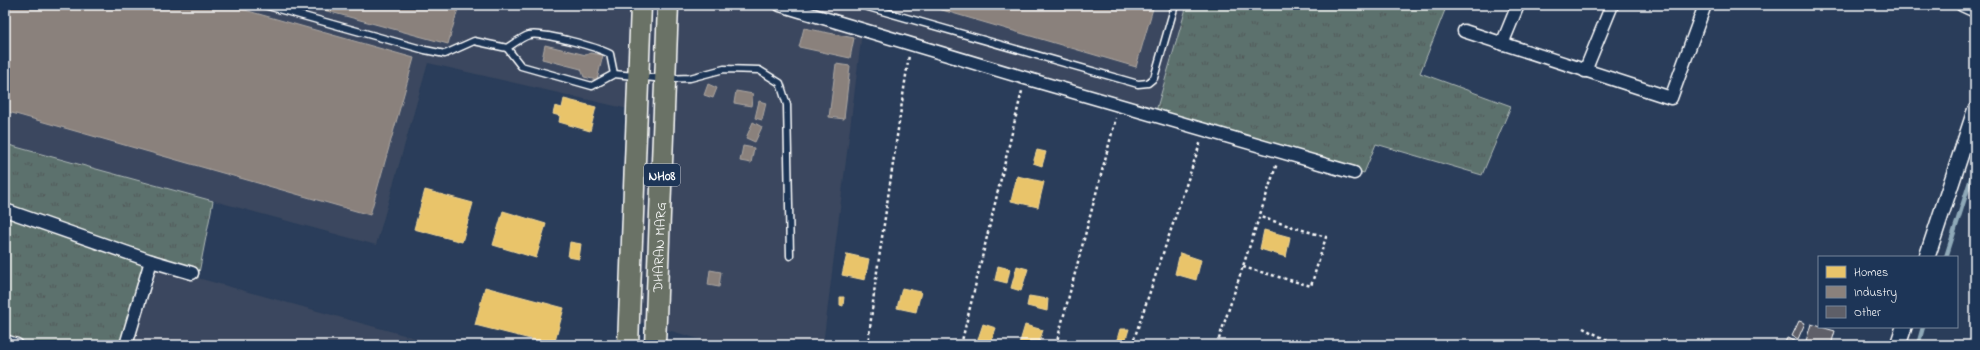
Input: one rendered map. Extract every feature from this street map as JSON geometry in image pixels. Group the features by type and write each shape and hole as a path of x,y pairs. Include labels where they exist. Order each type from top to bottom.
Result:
{"main road":[{"name":"DHARAN MARG","path":"628,345 641,5"},
{"name":"DHARAN MARG","path":"655,345 668,5"}],"street":[{"path":"780,5 911,45 1354,173"},
{"path":"1502,44 1518,5"},
{"path":"1585,71 1612,5"},
{"path":"1464,31 1670,98 1706,5"},
{"path":"1962,5 1975,11"},
{"path":"1927,256 1975,111"},
{"path":"5,210 151,261 192,272"},
{"path":"126,345 151,261"},
{"path":"1898,345 1904,328"},
{"path":"5,340 17,345"}],"lane":[{"path":"264,5 425,50 446,54 474,41 507,48 521,66 592,86 614,74 665,80 690,78 724,70 760,70 780,83 787,105 790,256"},
{"path":"861,5 1138,84 1148,83 1154,78 1175,5"},
{"path":"507,48 529,35 546,36 599,48 610,54 614,74"}],"path":[{"path":"868,345 875,285 911,45"},
{"path":"961,345 1025,78"},
{"path":"1056,345 1120,106"},
{"path":"1132,345 1205,129"},
{"path":"1217,345 1281,152"},
{"path":"1243,267 1311,286 1326,237 1260,216"},
{"path":"1583,328 1617,345"}],"shaded area":[{"path":"5,5 1187,5 1156,111 863,24 823,345 720,345 629,319 637,111 428,63 376,245 5,144"},
{"path":"151,261 198,278 440,345 126,345"}],"green space":[{"path":"1187,5 1447,5 1420,73 1511,106 1482,175 1376,144 1364,173 1156,111"},
{"path":"5,144 213,201 198,278 151,261 126,345 5,345"}],"building: Homes":[{"path":"564,99 596,107 590,131 559,122 560,116 553,114 555,106 562,108"},
{"path":"1037,150 1046,152 1042,166 1033,163"},
{"path":"1017,176 1044,182 1038,207 1011,201"},
{"path":"425,190 473,203 462,242 414,229"},
{"path":"503,211 546,224 536,258 493,245"},
{"path":"1264,230 1290,237 1286,257 1260,249"},
{"path":"570,242 581,244 579,259 568,257"},
{"path":"1180,253 1201,260 1196,280 1175,274"},
{"path":"847,254 869,259 865,280 842,275"},
{"path":"998,266 1010,269 1007,283 995,280"},
{"path":"1017,266 1028,269 1021,291 1011,288"},
{"path":"485,287 564,308 554,345 475,325"},
{"path":"902,288 921,292 916,312 897,308"},
{"path":"1029,296 1048,299 1047,311 1027,306"},
{"path":"840,297 844,297 843,306 840,305"},
{"path":"983,324 996,328 990,345 977,342"},
{"path":"1025,325 1043,330 1038,345 1019,345"},
{"path":"1120,329 1129,329 1124,345 1116,343"}],"building: Industry":[{"path":"5,5 227,5 414,58 370,215 5,111"},
{"path":"305,5 459,5 448,44"},
{"path":"925,5 1154,5 1136,67"},
{"path":"804,28 854,38 850,58 799,47"},
{"path":"545,45 586,55 590,53 603,55 597,80 584,77 581,69 542,59"},
{"path":"836,64 850,66 844,119 829,117"},
{"path":"708,84 717,88 713,98 704,95"},
{"path":"736,91 753,94 751,106 734,103"},
{"path":"759,101 766,103 762,120 755,118"},
{"path":"753,122 762,127 755,142 746,138"},
{"path":"743,146 754,148 751,163 740,161"},
{"path":"710,270 721,272 719,287 708,285"}],"building: Other":[{"path":"1799,321 1805,323 1798,339 1792,336"},
{"path":"1811,324 1818,326 1818,328 1835,331 1831,345 1818,345 1806,341"},
{"path":"1787,338 1805,345 1784,345"}],"waterway":[{"path":"1946,256 1975,166"},
{"path":"1918,345 1923,328"}]}
